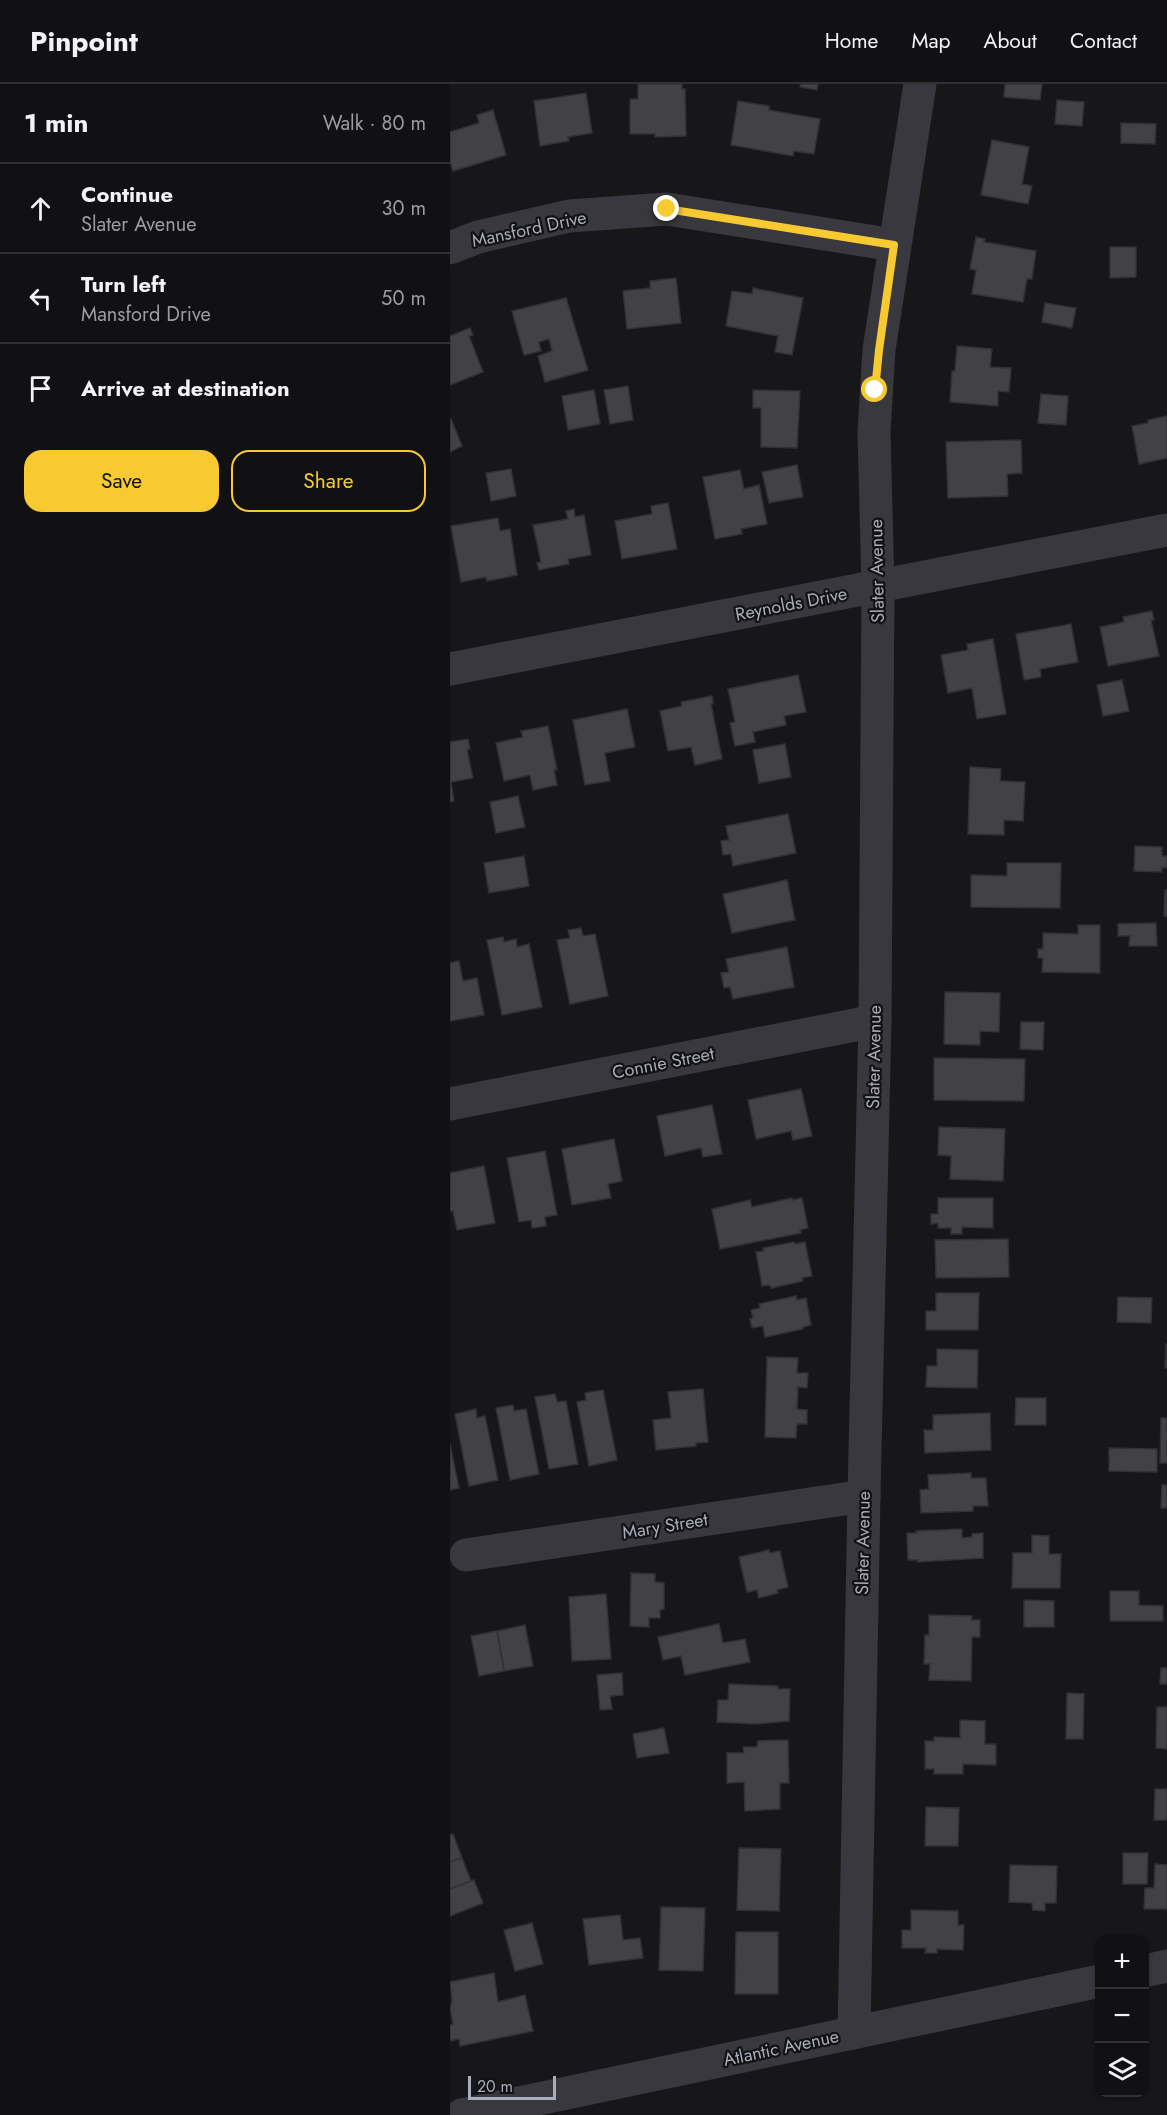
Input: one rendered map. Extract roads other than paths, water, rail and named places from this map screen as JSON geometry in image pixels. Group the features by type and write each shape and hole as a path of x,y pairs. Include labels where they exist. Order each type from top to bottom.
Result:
{"street":[{"name":"Slater Avenue","path":"854,2032 875,1021 878,587 875,390 894,245 920,84"},
{"name":"Mansford Drive","path":"450,248 478,237 569,216 667,209 894,245"},
{"name":"Reynolds Drive","path":"450,669 1167,530"},
{"name":"Connie Street","path":"450,1104 875,1021"},
{"name":"Mary Street","path":"466,1556 864,1496"},
{"path":"1149,1970 1167,1966"},
{"name":"Atlantic Avenue","path":"462,2115 1095,1982"}]}
